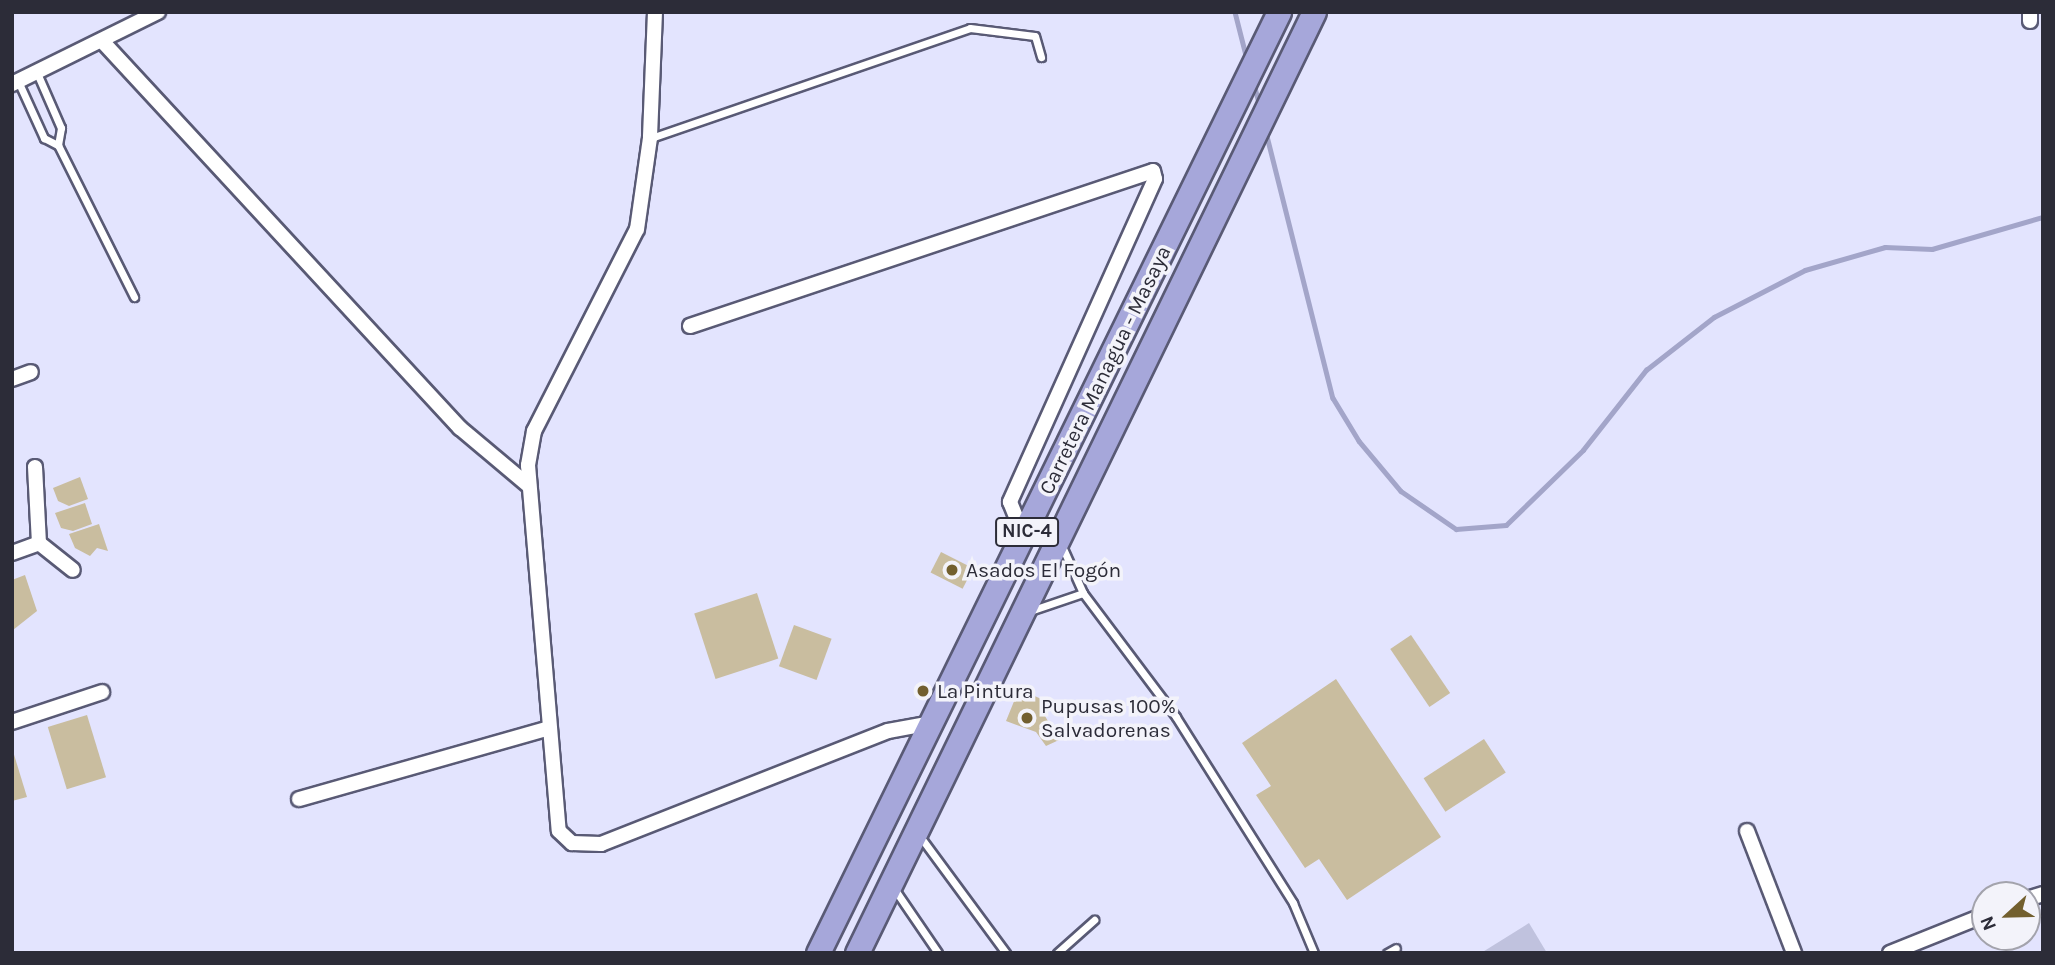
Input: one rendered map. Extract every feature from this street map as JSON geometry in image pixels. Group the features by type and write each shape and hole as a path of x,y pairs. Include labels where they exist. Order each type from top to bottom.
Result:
{"highway":[{"name":"Carretera Managua - Masaya","path":"857,953 1060,541 1314,12"},
{"name":"Carretera Managua - Masaya","path":"818,953 1277,17"},
{"path":"1060,541 1046,517 1071,439"},
{"path":"932,723 964,702 989,647 1023,614"}],"street":[{"path":"15,83 103,42 158,12"},
{"path":"655,12 650,138 637,229 534,431 529,486 547,729 559,831 582,846 601,844 888,731 932,723"},
{"path":"103,42 460,428 529,486"},
{"path":"690,326 1153,171 1155,179 1010,502 1024,537"},
{"path":"12,379 31,372"},
{"path":"35,467 39,543 73,569"},
{"path":"12,553 39,543"},
{"path":"12,722 102,692"},
{"path":"299,799 547,729"},
{"path":"1747,831 1794,953"},
{"path":"1890,953 1971,921"}],"lane":[{"path":"650,138 970,28 1035,36 1041,57"},
{"path":"37,73 61,128 58,145 134,297"},
{"path":"15,83 44,138 58,145"},
{"path":"1060,541 1083,593 1176,717 1293,903 1314,953"},
{"path":"1023,614 1083,593"},
{"path":"916,832 1006,953"},
{"path":"891,884 938,953"},
{"path":"1057,953 1094,920"},
{"path":"1387,953 1396,947"}],"shaded area":[{"path":"1529,923 1547,953 1481,953"}],"building":[{"path":"80,477 88,499 69,506 58,501 53,488"},
{"path":"85,503 92,524 73,531 61,528 55,513"},
{"path":"99,524 108,551 97,548 90,556 75,548 69,534"},
{"name":"Asados El Fogón","path":"941,552 973,568 963,589 931,572"},
{"path":"25,575 37,611 13,630 12,580"},
{"path":"757,593 778,659 716,679 694,613"},
{"path":"794,625 832,639 817,680 779,666"},
{"path":"1411,635 1450,693 1429,707 1390,649"},
{"path":"1336,679 1441,837 1347,900 1319,859 1305,868 1256,795 1271,786 1242,743"},
{"name":"Pupusas 100% Salvadorenas","path":"1019,689 1048,702 1045,716 1059,740 1046,746 1036,732 1006,721"},
{"path":"87,715 106,777 67,789 48,727"},
{"path":"1484,739 1506,773 1445,812 1424,778"},
{"path":"12,748 27,797 12,801"}],"waterway":[{"path":"1235,12 1247,59"},
{"path":"1254,84 1260,106"},
{"path":"1266,132 1333,398 1359,441 1401,491 1456,529 1506,525 1583,450 1646,370 1714,317 1805,270 1885,247 1932,249 2043,217"}],"place":[{"name":"Asados El Fogón","path":"952,570"},
{"name":"La Pintura","path":"923,691"},
{"name":"Pupusas 100% Salvadorenas","path":"1027,718"}]}
